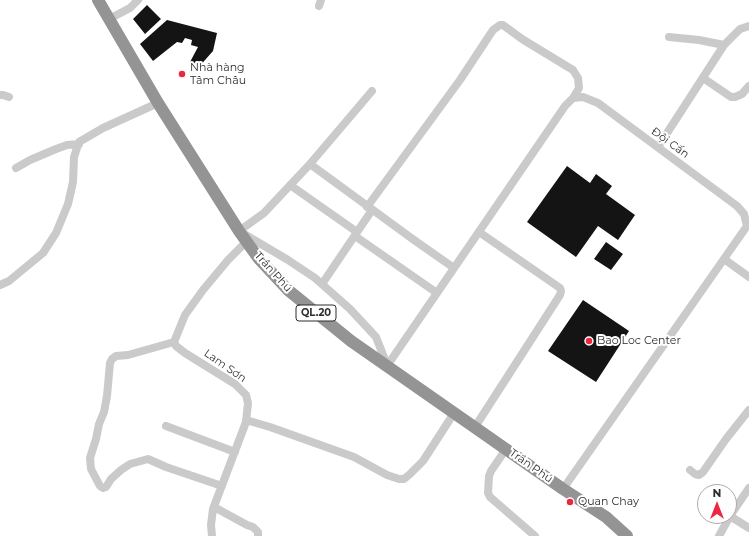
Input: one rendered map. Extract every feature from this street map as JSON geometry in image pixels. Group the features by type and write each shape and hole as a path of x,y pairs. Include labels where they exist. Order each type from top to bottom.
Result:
{"highway":[{"name":"Trần Phú","path":"98,0 158,103 239,230 259,259 288,290 351,341 563,489 606,517 628,536"}],"street":[{"path":"109,19 130,8 138,0"},
{"path":"322,284 356,234 370,208 460,80 493,30 500,25 503,25 522,39 572,70 578,78 579,88 573,98 565,106 387,366"},
{"path":"658,148 724,45 740,29 749,26"},
{"path":"669,37 699,40 724,45"},
{"path":"703,78 731,97 742,94 749,86"},
{"path":"372,91 310,164 264,213 239,230 315,278 350,309 376,337 387,366"},
{"path":"0,95 9,97"},
{"name":"Đội Cấn","path":"563,489 747,226 747,211 737,206 598,103 583,96 573,98"},
{"path":"0,286 9,281 43,253 56,233 68,204 73,182 74,157 79,142 103,128 158,103"},
{"path":"16,168 30,160 67,145 79,144"},
{"path":"310,164 454,268"},
{"path":"290,185 437,293"},
{"path":"475,427 561,292 560,288 479,232"},
{"path":"222,486 166,467 148,459 130,464 121,470 103,488 100,486 91,469 90,458 99,424 104,412 110,363 112,359 116,356 128,355 174,342 185,315 203,290 228,260 247,241"},
{"path":"724,259 749,277"},
{"name":"Lam Sơn","path":"174,342 176,346 185,353 234,384 246,395 248,403 246,420 214,507 211,525 212,536"},
{"path":"690,470 699,475 703,472 749,410"},
{"path":"246,420 354,457 375,467 387,475 404,479 423,461 454,413"},
{"path":"166,426 234,452"},
{"path":"506,449 491,470 489,476 488,493 490,497 535,536"},
{"path":"737,506 749,488"},
{"path":"214,507 253,527 258,532 258,536"},
{"path":"737,520 749,528"},
{"path":"719,536 726,524"}],"building":[{"path":"147,5 161,19 145,34 133,19"},
{"path":"167,20 217,33 213,51 198,68 190,62 198,47 191,45 192,40 185,38 182,43 177,42 153,61 140,44"},
{"path":"567,166 590,183 596,174 612,186 606,194 635,215 618,240 598,226 576,257 527,222"},
{"path":"606,242 623,254 611,270 594,259"},
{"name":"Bao Loc Center","path":"583,300 629,331 596,382 548,351"}],"place":[{"name":"Nhà hàng Tâm Châu","path":"182,74"},
{"name":"Bao Loc Center","path":"589,341"},
{"name":"Quan Chay","path":"570,502"}]}
